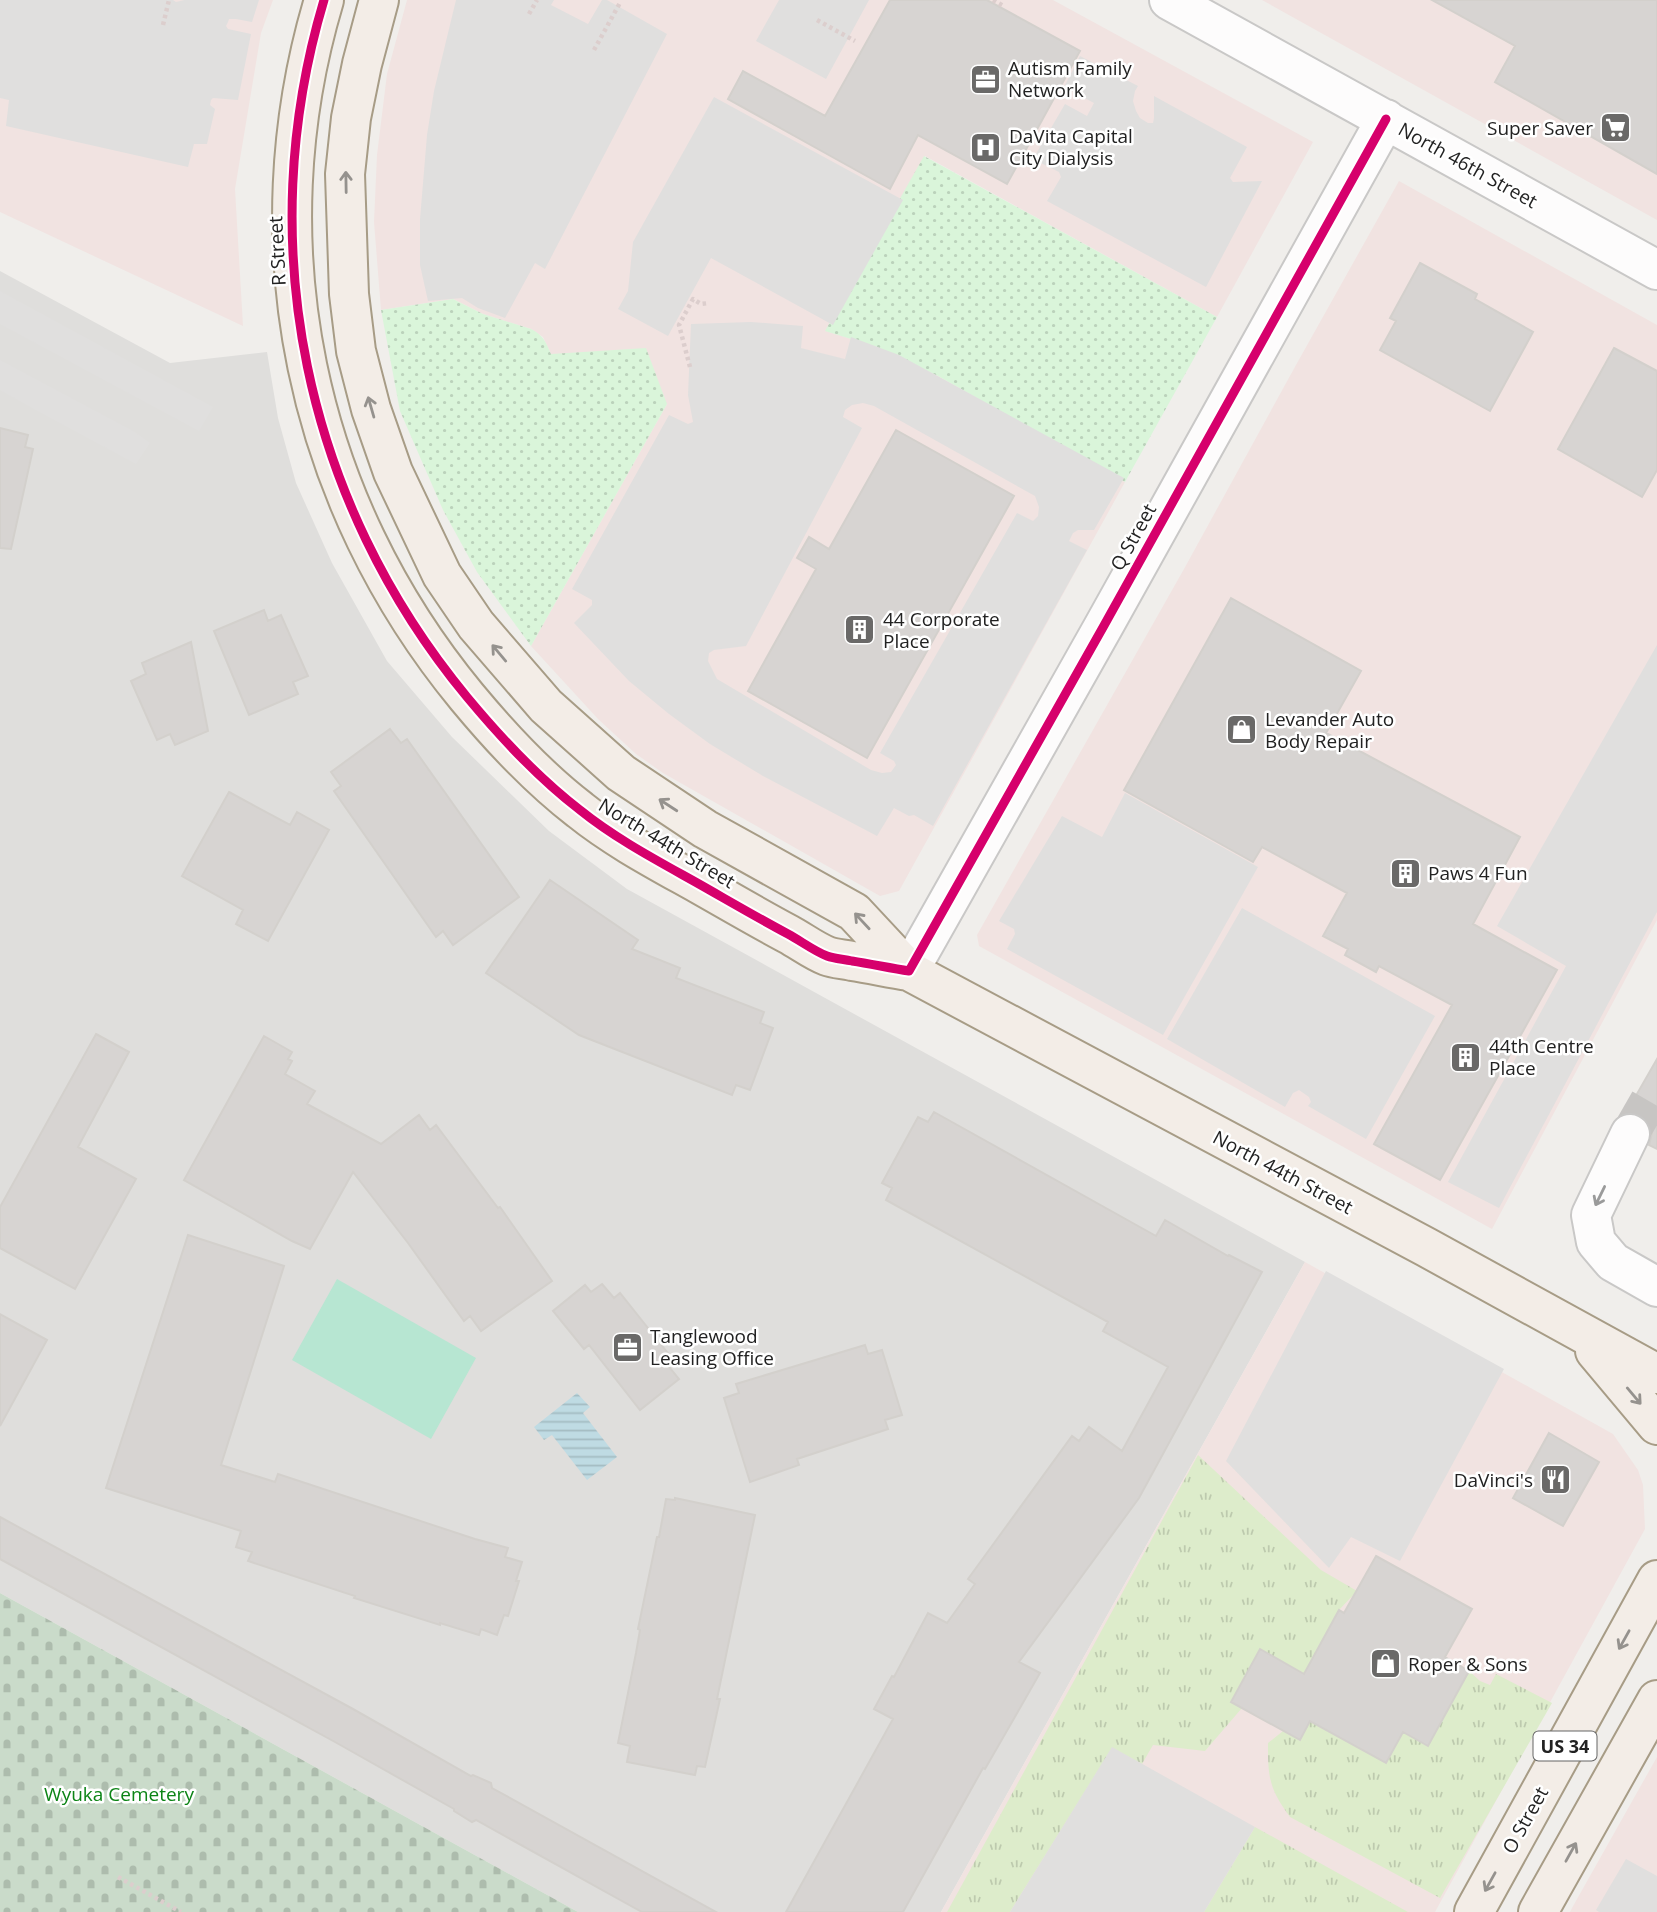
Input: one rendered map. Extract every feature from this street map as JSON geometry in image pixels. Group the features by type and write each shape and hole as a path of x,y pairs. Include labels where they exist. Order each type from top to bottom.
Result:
{"main road":[{"name":"R Street","path":"324,0 311,47 296,144 292,195 292,257 306,363 332,460 346,495"},
{"name":"North 44th Street","path":"379,0 351,118 345,174 349,294 356,351 371,409 393,472 442,575 476,625 546,706 621,773 705,829 854,912 909,971"},
{"name":"North 44th Street","path":"346,495 385,579 419,636 496,732 536,773 581,811 634,847 827,956 909,971 1657,1374"},
{"path":"1578,1330 1657,1425"},
{"name":"O Street","path":"1474,1912 1657,1580"},
{"name":"US 34","path":"1538,1912 1657,1700"}],"street":[{"name":"North 46th Street","path":"1169,0 1657,270"},
{"name":"Q Street","path":"909,971 1282,310 1386,120"},
{"path":"1630,1134 1591,1215 1597,1242 1613,1262 1657,1287"}],"path":[{"path":"163,24 169,0"},
{"path":"529,14 537,0"},
{"path":"993,0 1005,7"},
{"path":"594,50 621,1"},
{"path":"817,20 855,41"},
{"path":"690,366 679,325 693,299 701,304 709,303"},
{"path":"118,1877 181,1912"}],"shaded area":[{"path":"0,0 273,0 261,33 235,189 243,326 0,212"},
{"path":"0,0 259,0 252,22 229,19 226,26 228,29 251,34 238,100 211,100 210,105 215,109 207,144 194,144 188,167 6,126 9,100 0,98"},
{"name":"44 Corporate Place","path":"407,0 1053,0 1313,142 1217,317 925,156 826,331 877,347 938,376 1125,482 899,891 880,896 663,773 636,754 598,719 531,646 667,404 551,354 543,337 531,329 483,314 453,299 381,310 374,222 377,155 387,74"},
{"path":"456,0 554,0 551,5 588,24 602,0 607,0 667,34 545,269 535,263 505,318 478,308 462,298 428,301 420,265 420,219 427,135 434,91"},
{"path":"779,0 869,0 826,79 756,41"},
{"path":"1262,0 1657,0 1657,220"},
{"path":"1080,56 1138,86 1133,101 1140,118 1148,123 1153,123 1154,96 1247,147 1230,178 1233,182 1262,181 1206,287 1047,201 1061,177 1059,172 1033,159 1065,104 1087,116 1094,103 1064,87"},
{"path":"714,97 903,200 833,325 711,258 668,336 618,309 628,291 633,242"},
{"path":"1399,181 1657,325 1657,920 1492,1229 979,946 977,935"},
{"path":"0,271 170,363 267,352 278,418 296,483 332,563 387,661 452,737 549,831 627,889 1305,1262 941,1912 578,1912 0,1593"},
{"path":"0,291 213,407 199,431 0,324"},
{"path":"751,322 803,326 801,348 845,359 851,337 899,355 1124,478 1094,530 1078,530 1073,533 1069,541 1087,550 933,826 894,808 877,836 763,776 710,744 669,714 629,681 574,623 592,605 592,600 572,589 669,415 688,424 693,422 688,395 691,324","holes":["863,403 874,406 1035,496 1039,507 1038,516 1033,521 1017,513 880,753 896,765 891,772 882,773 871,770 717,679 708,661 709,653 714,650 746,646 862,428 843,417 845,410 852,405"]},
{"path":"0,360 135,432 150,443 136,464 34,409 0,390"},
{"path":"1657,645 1657,912 1499,1208 1448,1182 1566,966 1497,926"},
{"path":"1125,793 1258,867 1163,1035 1007,949 1015,934 1014,929 999,921 1062,816 1102,837"},
{"path":"1242,908 1435,1016 1366,1139 1308,1106 1311,1102 1309,1097 1299,1090 1293,1093 1285,1107 1167,1039"},
{"path":"1305,1262 1613,1434 1638,1470 1643,1485 1645,1529 1435,1912 941,1912"},
{"path":"1326,1271 1504,1369 1400,1561 1351,1537 1329,1568 1226,1461"},
{"path":"1112,1747 1255,1827 1204,1912 1010,1912"},
{"path":"1657,1757 1657,1912 1570,1912 1572,1908"},
{"path":"1626,1859 1657,1876 1657,1912 1596,1910"}],"green space":[{"path":"924,156 1217,317 1125,482 938,376 877,347 825,331"},
{"path":"453,299 483,314 531,329 544,339 551,354 646,348 667,404 531,646 477,572 443,510 400,411 381,310"},
{"path":"337,1279 476,1358 431,1439 292,1360"},
{"path":"1198,1455 1321,1570 1357,1591 1339,1610 1307,1676 1260,1650 1231,1701 1242,1708 1205,1751 1153,1745 1142,1764 1112,1748 1010,1912 947,1912"},
{"name":"Wyuka Cemetery","path":"0,1593 578,1912 0,1912"},
{"path":"1469,1671 1480,1681 1490,1685 1496,1674 1552,1703 1440,1898 1290,1817 1271,1782 1268,1743 1283,1731 1310,1721 1403,1732 1428,1746"},
{"path":"1255,1827 1408,1912 1204,1912"}],"water":[{"path":"577,1393 590,1407 583,1413 617,1457 587,1480 552,1435 544,1440 534,1427"}],"building":[{"path":"890,0 987,0 1080,51 1007,184 918,135 890,189 728,99 743,71 825,116"},
{"name":"Super Saver","path":"1432,0 1657,0 1657,174 1495,82 1515,46"},
{"path":"1420,263 1477,294 1475,299 1533,332 1490,411 1380,350 1396,321 1390,318"},
{"path":"1614,348 1657,371 1657,470 1642,497 1558,449"},
{"path":"0,428 28,435 25,447 33,449 11,549 0,548"},
{"name":"44 Corporate Place","path":"896,430 1014,496 867,758 748,691 816,569 797,558 809,537 829,549"},
{"path":"1231,598 1361,671 1326,733 1520,837 1473,924 1557,970 1440,1180 1374,1144 1452,1005 1379,966 1376,972 1345,955 1348,949 1323,936 1347,893 1262,847 1253,862 1124,790"},
{"path":"264,610 268,621 281,615 308,676 293,682 298,694 249,715 214,631"},
{"path":"191,642 208,731 175,745 170,734 157,740 131,681 146,674 142,663"},
{"path":"390,729 401,743 407,739 519,897 453,945 443,931 436,937 334,791 341,786 331,772"},
{"path":"229,792 290,825 297,812 329,830 268,941 236,924 243,910 182,876"},
{"path":"550,880 638,940 632,949 680,968 676,978 764,1012 760,1023 773,1028 750,1090 736,1085 732,1095 579,1035 486,973"},
{"path":"96,1034 129,1052 78,1147 136,1179 75,1289 0,1248 0,1207"},
{"path":"264,1036 292,1052 288,1059 292,1061 285,1074 315,1091 307,1104 381,1144 419,1115 430,1130 436,1125 498,1208 500,1207 552,1281 481,1331 470,1316 464,1321 353,1172 310,1249 184,1180"},
{"path":"1657,1059 1657,1149 1649,1145 1652,1133 1648,1121 1639,1114 1626,1113"},
{"path":"934,1112 1156,1236 1165,1220 1262,1272 1139,1498 1019,1662 1040,1673 985,1769 983,1768 903,1912 786,1912 893,1719 874,1709 928,1613 947,1623 975,1584 968,1579 1072,1436 1079,1441 1089,1427 1122,1451 1168,1367 1103,1331 1108,1322 886,1200 892,1188 882,1183 918,1117 928,1122"},
{"path":"188,1235 284,1266 221,1465 275,1482 278,1474 508,1548 505,1557 522,1562 508,1616 504,1615 497,1635 481,1629 479,1635 440,1625 248,1561 252,1552 236,1547 241,1531 106,1488"},
{"name":"Tanglewood Leasing Office","path":"602,1284 614,1298 620,1293 671,1357 665,1362 679,1379 640,1410 589,1345 584,1349 553,1311 585,1285 591,1292"},
{"path":"0,1314 47,1340 0,1426"},
{"path":"865,1345 868,1354 882,1350 902,1415 885,1420 888,1429 797,1459 799,1465 750,1482 724,1398 739,1393 736,1384"},
{"name":"DaVinci's","path":"1549,1433 1599,1462 1563,1526 1513,1498"},
{"path":"675,1498 755,1515 705,1767 697,1766 695,1775 627,1762 630,1746 618,1743 657,1537 666,1499"},
{"path":"0,1517 471,1776 491,1783 492,1788 716,1912 642,1912 476,1820 472,1822 454,1809 335,1742 0,1559"},
{"name":"Roper & Sons","path":"1376,1556 1472,1609 1445,1657 1469,1671 1428,1746 1403,1732 1386,1763 1310,1721 1300,1740 1231,1702 1260,1649 1304,1674 1339,1610 1344,1613"}],"tunnel":[{"path":"1630,1134 1657,1087"}],"cycle path":[{"path":"324,0 303,92 293,184 294,276 307,366 331,455 366,540 411,621 467,697 506,742 534,771 594,821 653,858 822,954 909,971 1386,119"}],"place":[{"name":"Autism Family Network","path":"985,79"},
{"name":"Super Saver","path":"1616,128"},
{"name":"DaVita Capital City Dialysis","path":"986,147"},
{"name":"44 Corporate Place","path":"860,630"},
{"name":"Levander Auto Body Repair","path":"1242,730"},
{"name":"Paws 4 Fun","path":"1405,873"},
{"name":"44th Centre Place","path":"1466,1057"},
{"name":"Tanglewood Leasing Office","path":"627,1347"},
{"name":"DaVinci's","path":"1556,1480"},
{"name":"Roper & Sons","path":"1385,1664"}]}
